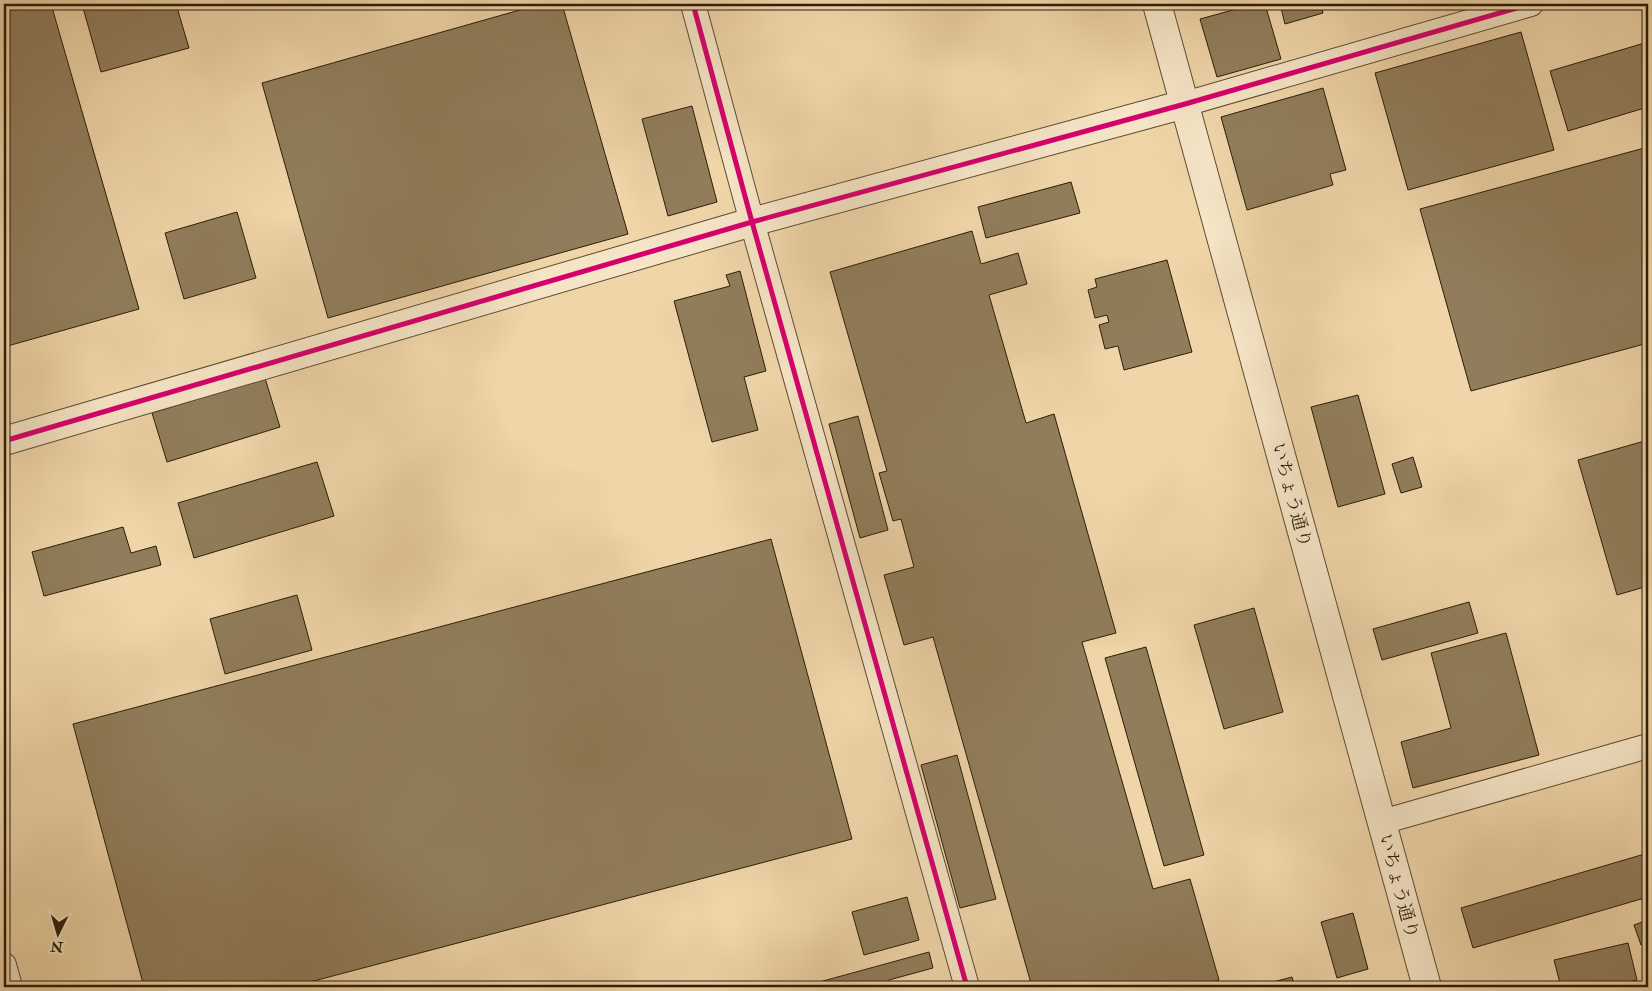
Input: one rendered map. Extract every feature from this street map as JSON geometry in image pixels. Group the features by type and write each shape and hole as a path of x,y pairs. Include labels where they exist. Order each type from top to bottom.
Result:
{"street":[{"path":"693,4 752,222 967,987"},
{"name":"いちょう通り","path":"1157,4 1427,987"},
{"path":"4,441 752,222 1185,104 1531,4"},
{"path":"1382,822 1648,746"},
{"path":"4,965 10,987"}],"building":[{"path":"4,4 51,4 139,309 4,347"},
{"path":"82,4 176,4 189,48 101,72"},
{"path":"541,4 562,4 628,234 328,318 262,83"},
{"path":"1197,4 1223,4 1199,10"},
{"path":"1255,4 1265,4 1281,59 1217,77 1200,19"},
{"path":"1280,4 1321,4 1323,13 1285,24"},
{"path":"1521,32 1554,150 1408,190 1375,73"},
{"path":"1648,42 1648,107 1568,131 1550,71"},
{"path":"1323,88 1346,170 1330,174 1333,185 1247,210 1221,117"},
{"path":"692,106 717,202 668,216 642,119"},
{"path":"1648,147 1648,343 1471,391 1420,209"},
{"path":"1071,182 1080,213 986,238 978,207"},
{"path":"237,212 256,278 184,299 165,233"},
{"path":"972,231 981,264 1018,253 1027,284 989,295 1026,423 1054,414 1116,633 1082,642 1153,889 1190,879 1219,980 1193,987 1032,987 933,637 904,645 884,575 914,567 901,519 893,521 879,473 887,471 830,272"},
{"path":"1167,260 1192,352 1124,370 1118,346 1105,349 1099,325 1109,322 1107,315 1095,318 1088,290 1097,287 1095,279"},
{"path":"740,271 766,371 744,377 758,430 712,442 674,301 730,286 726,275"},
{"path":"265,378 280,427 167,462 152,413"},
{"path":"1358,395 1385,494 1338,507 1311,407"},
{"path":"858,416 888,530 860,538 829,424"},
{"path":"1648,440 1648,586 1617,595 1578,460"},
{"path":"1413,457 1422,487 1401,493 1392,464"},
{"path":"317,462 334,516 194,558 178,503"},
{"path":"123,527 131,553 156,546 161,565 44,596 32,552"},
{"path":"771,539 852,839 291,987 144,987 73,724"},
{"path":"297,595 312,650 225,674 210,619"},
{"path":"1469,602 1478,633 1382,660 1373,629"},
{"path":"1254,608 1283,712 1224,729 1194,625"},
{"path":"1506,633 1539,755 1413,788 1401,742 1451,728 1431,653"},
{"path":"1146,647 1204,855 1164,866 1105,658"},
{"path":"957,755 996,899 960,908 921,765"},
{"path":"1648,853 1648,897 1473,948 1461,908"},
{"path":"907,897 919,940 864,955 852,912"},
{"path":"1353,913 1368,969 1337,978 1321,922"},
{"path":"1648,920 1648,942 1641,945 1634,925"},
{"path":"1628,943 1637,980 1607,987 1561,987 1554,960"},
{"path":"929,952 933,968 889,980 891,987 801,987"},
{"path":"1292,977 1295,987 1254,987"},
{"path":"1648,981 1648,987 1625,987"}],"cycle path":[{"path":"693,4 752,222 967,987"},
{"path":"4,441 752,222 1185,104 1531,4"}]}
